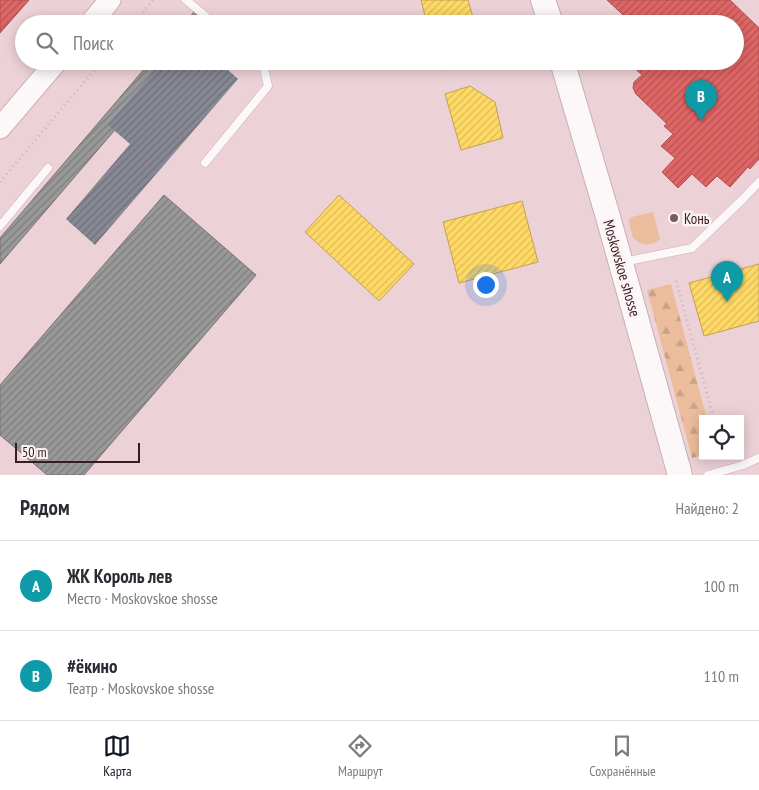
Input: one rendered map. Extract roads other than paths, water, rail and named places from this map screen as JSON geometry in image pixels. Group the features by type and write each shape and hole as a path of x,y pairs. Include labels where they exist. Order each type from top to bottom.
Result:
{"main road":[{"path":"98,15 110,0"},
{"path":"543,0 547,15"},
{"path":"0,128 49,70"},
{"name":"Moskovskoe shosse","path":"565,70 621,262 680,475"}],"lane":[{"path":"186,0 204,15"},
{"path":"205,163 268,86 264,70"},
{"path":"0,226 48,168"},
{"path":"621,262 692,248 759,182"},
{"path":"708,475 743,465 759,458"}],"place":[{"name":"#ёкино","path":"701,121"},
{"name":"Конь","path":"674,218"},
{"name":"ЖК Король лев","path":"727,302"}]}
